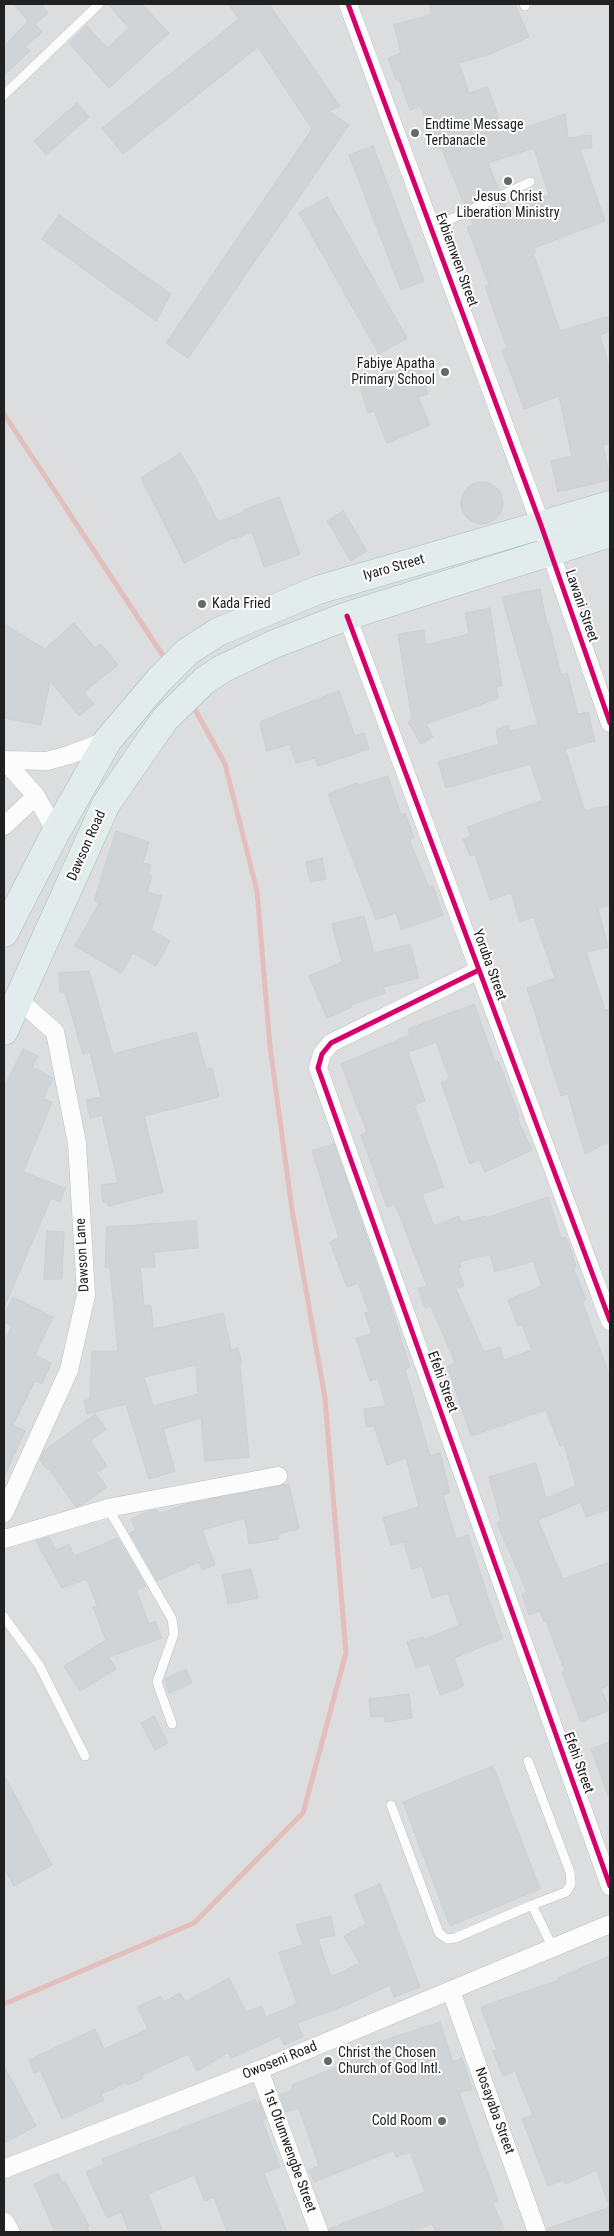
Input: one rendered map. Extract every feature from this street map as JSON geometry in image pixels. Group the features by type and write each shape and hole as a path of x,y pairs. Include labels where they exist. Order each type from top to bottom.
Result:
{"highway":[{"name":"Iyaro Street","path":"108,740 159,680 187,652 218,632 318,590 610,505"},
{"path":"347,616 610,533"},
{"name":"Dawson Road","path":"4,1031 106,804 165,718 204,681 222,669 272,645 347,616"},
{"path":"4,933 56,832 108,740"}],"street":[{"name":"Evbiemwen Street","path":"348,4 541,525"},
{"name":"Lawani Street","path":"541,525 610,723"},
{"name":"Yoruba Street","path":"347,616 610,1321"},
{"path":"4,760 47,761 108,740"},
{"path":"4,760 36,796 56,832"},
{"path":"4,826 36,796"},
{"name":"Efehi Street","path":"479,970 331,1043 322,1054 318,1068 610,1886"},
{"name":"Dawson Lane","path":"4,1513 69,1370 86,1295 77,1143 55,1032 19,1000"},
{"path":"4,1539 108,1508 278,1476"},
{"name":"Owoseni Road","path":"4,2169 259,2070 610,1924"},
{"name":"Nosayaba Street","path":"451,1991 538,2232"},
{"name":"1st Ofumwengbe Street","path":"259,2070 319,2232"},
{"path":"4,2223 9,2232"}],"lane":[{"path":"4,95 100,4"},
{"path":"432,228 530,182"},
{"path":"108,1508 172,1619 174,1634 157,1682 172,1724"},
{"path":"4,1618 38,1665 85,1756"},
{"path":"392,1805 439,1933 447,1939 455,1938 566,1892 571,1884 570,1872 528,1761"},
{"path":"532,1905 553,1948"}],"shaded area":[{"path":"4,4 610,4 610,2232 4,2232"}],"building":[{"path":"14,4 41,4 48,13 35,24 42,32 25,47 30,51 4,75 4,47 28,21"},
{"path":"108,4 142,4 169,33 109,88 69,43 87,26 107,48 129,28"},
{"path":"228,4 269,4 340,106 329,111 349,125 188,358 166,343 312,129 258,47 123,154 102,128 239,19"},
{"path":"429,4 515,4 529,37 490,54 459,63 469,93 488,87 504,133 518,128 519,130 565,114 568,138 591,135 592,148 580,149 605,221 534,248 536,252 533,253 560,331 610,316 610,331 600,335 610,370 610,443 603,445 610,480 558,492 551,461 572,456 559,396 524,409 502,350 507,348 485,286 489,284 467,227 473,225 470,217 504,201 508,211 549,195 534,148 488,163 499,190 465,206 441,147 435,149 421,106 410,110 399,79 396,80 388,58 401,53 394,25 432,14"},
{"path":"77,103 89,117 46,155 34,141"},
{"path":"373,146 424,281 401,290 349,155"},
{"path":"327,197 407,338 379,354 299,213"},
{"path":"59,215 171,294 156,321 42,239"},
{"path":"419,363 428,394 418,397 430,425 387,443 374,411 368,413 359,382"},
{"path":"180,453 193,473 218,522 279,497 300,554 264,567 252,532 233,538 184,563 141,478"},
{"path":"486,482 494,485 500,491 503,503 500,515 494,521 478,524 470,521 464,515 461,499 464,491 470,485"},
{"path":"343,511 367,551 351,561 327,521"},
{"path":"540,589 547,625 549,625 561,675 567,673 578,714 588,712 595,741 565,749 585,811 610,805 610,904 598,909 608,947 586,952 605,1010 610,1009 610,1141 585,1154 568,1094 561,1096 527,988 555,978 534,917 520,922 511,893 490,900 475,854 470,856 463,839 471,836 467,827 543,800 530,764 446,788 438,762 499,744 496,730 508,725 510,731 538,724 502,597"},
{"path":"490,608 502,686 496,687 499,698 426,724 433,737 421,744 408,722 412,719 398,634 424,630 426,645 469,634 465,613"},
{"path":"74,623 95,648 101,644 118,665 84,692 94,704 79,716 50,681 41,725 4,718 4,624 45,649"},
{"path":"339,691 355,736 364,733 369,749 318,766 315,758 296,763 290,744 267,751 260,724 262,724 261,721"},
{"path":"388,776 401,815 405,813 414,838 409,840 429,887 433,886 443,915 401,930 396,913 376,920 328,794 357,783 358,785"},
{"path":"116,831 149,842 143,863 151,865 148,875 152,876 147,892 162,896 151,930 170,941 156,966 133,953 121,973 75,946 99,903 94,901"},
{"path":"322,858 326,879 310,882 306,862"},
{"path":"364,916 374,953 410,944 419,978 383,987 385,993 351,1005 352,1007 327,1018 309,976 342,962 332,924"},
{"path":"89,971 113,1054 196,1032 206,1069 212,1068 219,1097 144,1116 163,1192 108,1206 108,1202 103,1202 101,1185 118,1183 102,1115 90,1118 86,1100 101,1097 90,1052 83,1054 65,992 60,992 59,973"},
{"path":"474,1004 495,1062 498,1061 505,1078 519,1117 517,1118 532,1150 485,1172 479,1160 470,1164 441,1082 450,1079 436,1042 408,1052 425,1101 414,1105 444,1187 422,1194 434,1226 459,1216 461,1222 486,1216 486,1218 548,1197 561,1238 566,1237 576,1266 573,1267 586,1299 582,1301 610,1377 610,1509 586,1517 581,1502 538,1520 563,1579 610,1562 610,1685 601,1689 610,1710 581,1722 562,1672 565,1671 546,1621 544,1622 540,1611 529,1615 522,1594 527,1592 497,1523 501,1521 489,1477 536,1463 546,1498 576,1486 564,1444 560,1446 546,1410 471,1436 447,1366 455,1363 431,1306 425,1308 418,1289 427,1286 395,1204 387,1207 361,1135 367,1132 341,1064 410,1035 408,1029","holes":["490,1254 495,1272 533,1261 542,1286 508,1300 518,1326 522,1325 532,1350 504,1360 500,1347 484,1352 456,1289 464,1286 458,1268 461,1267 459,1262"]},
{"path":"23,1049 38,1056 32,1067 53,1078 43,1099 52,1102 23,1172 65,1188 60,1202 51,1198 4,1308 4,1087"},
{"path":"334,1144 388,1297 410,1367 405,1369 430,1456 440,1453 450,1493 443,1495 456,1539 468,1535 503,1638 454,1658 464,1686 440,1695 429,1663 416,1668 407,1642 423,1637 423,1640 459,1625 448,1593 432,1598 422,1566 412,1569 404,1542 391,1545 383,1518 419,1507 406,1458 387,1465 374,1426 366,1427 364,1409 386,1406 378,1378 370,1381 356,1338 372,1334 365,1313 369,1312 358,1283 347,1287 330,1242 339,1238 312,1151"},
{"path":"196,1221 198,1248 154,1252 155,1267 140,1267 144,1305 151,1305 153,1329 223,1313 231,1350 238,1348 242,1364 240,1364 249,1457 205,1461 201,1418 163,1429 175,1471 149,1479 126,1404 87,1414 84,1401 90,1399 92,1351 118,1351 110,1268 105,1267 107,1227","holes":["196,1365 198,1394 153,1406 144,1377"]},
{"path":"47,1231 64,1232 62,1279 44,1279"},
{"path":"13,1297 53,1317 35,1355 51,1363 42,1384 35,1381 13,1425 25,1431 4,1477 4,1343 12,1326 4,1322 4,1315"},
{"path":"95,1414 106,1429 90,1441 107,1466 96,1473 107,1487 76,1507 49,1469 47,1470 40,1460 44,1451"},
{"path":"289,1484 299,1529 278,1534 279,1539 249,1544 245,1518 202,1530 215,1565 202,1570 199,1562 157,1581 130,1533 136,1530 131,1519 150,1511 157,1510 159,1514 186,1504"},
{"path":"49,1537 56,1550 69,1544 74,1556 118,1538 146,1586 136,1590 149,1624 155,1621 162,1638 109,1657 116,1669 80,1691 64,1666 106,1640 93,1607 97,1606 87,1579 62,1588 36,1541"},
{"path":"251,1569 258,1598 228,1604 222,1575"},
{"path":"186,1669 192,1683 169,1693 165,1679"},
{"path":"409,1694 412,1718 385,1722 384,1716 371,1717 369,1699"},
{"path":"154,1716 168,1743 155,1750 141,1723"},
{"path":"610,1742 610,1797 609,1797 591,1749"},
{"path":"493,1766 540,1889 450,1926 403,1802"},
{"path":"4,1775 52,1865 14,1886 4,1868"},
{"path":"380,1884 420,1987 394,1997 390,1985 347,2005 297,2023 303,2037 284,2045 280,2036 231,2058 228,2053 197,2071 188,2054 142,2075 143,2078 128,2085 127,2082 101,2094 104,2100 62,2119 40,2070 34,2073 29,2060 95,2029 104,2049 148,2029 137,2007 161,1996 164,2002 180,1993 185,2002 229,1978 246,2012 262,2006 266,2017 297,2004 279,1952 303,1945 296,1925 331,1916 335,1935 318,1939 331,1977 360,1963 344,1936 366,1924 354,1895"},
{"path":"610,1956 610,2201 607,2201 597,2170 565,2184 563,2180 548,2186 522,2119 533,2115 515,2071 503,2076 493,2051 497,2050 481,2007 559,1980 558,1978"},
{"path":"440,2022 453,2062 462,2058 472,2089 459,2093 498,2201 493,2203 504,2229 496,2232 436,2232 432,2224 408,2232 329,2232 329,2229 425,2192 410,2152 396,2157 394,2150 314,2182 309,2170 319,2166 299,2108 286,2112 280,2095 293,2090 292,2085 369,2054 367,2046"},
{"path":"4,2066 36,2126 4,2143"},
{"path":"255,2100 256,2103 260,2102 266,2119 262,2120 280,2167 264,2173 287,2232 227,2232 214,2197 205,2201 194,2175 148,2194 163,2232 129,2232 121,2212 107,2218 86,2172 104,2164 102,2159"},
{"path":"58,2173 62,2183 65,2181 89,2226 87,2227 89,2232 55,2232 34,2184"},
{"path":"610,2207 610,2232 547,2232 547,2229"}],"waterway":[{"path":"4,414 166,660"},
{"path":"4,2004 194,1923 303,1813 346,1653 325,1398 292,1210 270,1046 257,891 225,764 192,704"}],"cycle path":[{"path":"348,4 541,525 610,723"},
{"path":"347,616 610,1321"},
{"path":"479,970 331,1043 322,1054 318,1068 610,1886"}],"place":[{"name":"Endtime Message Terbanacle","path":"415,133"},
{"name":"Jesus Christ Liberation Ministry","path":"508,181"},
{"name":"Fabiye Apatha Primary School","path":"445,372"},
{"name":"Kada Fried","path":"202,604"},
{"name":"Christ the Chosen Church of God Intl.","path":"328,2061"},
{"name":"Cold Room","path":"442,2121"}]}
